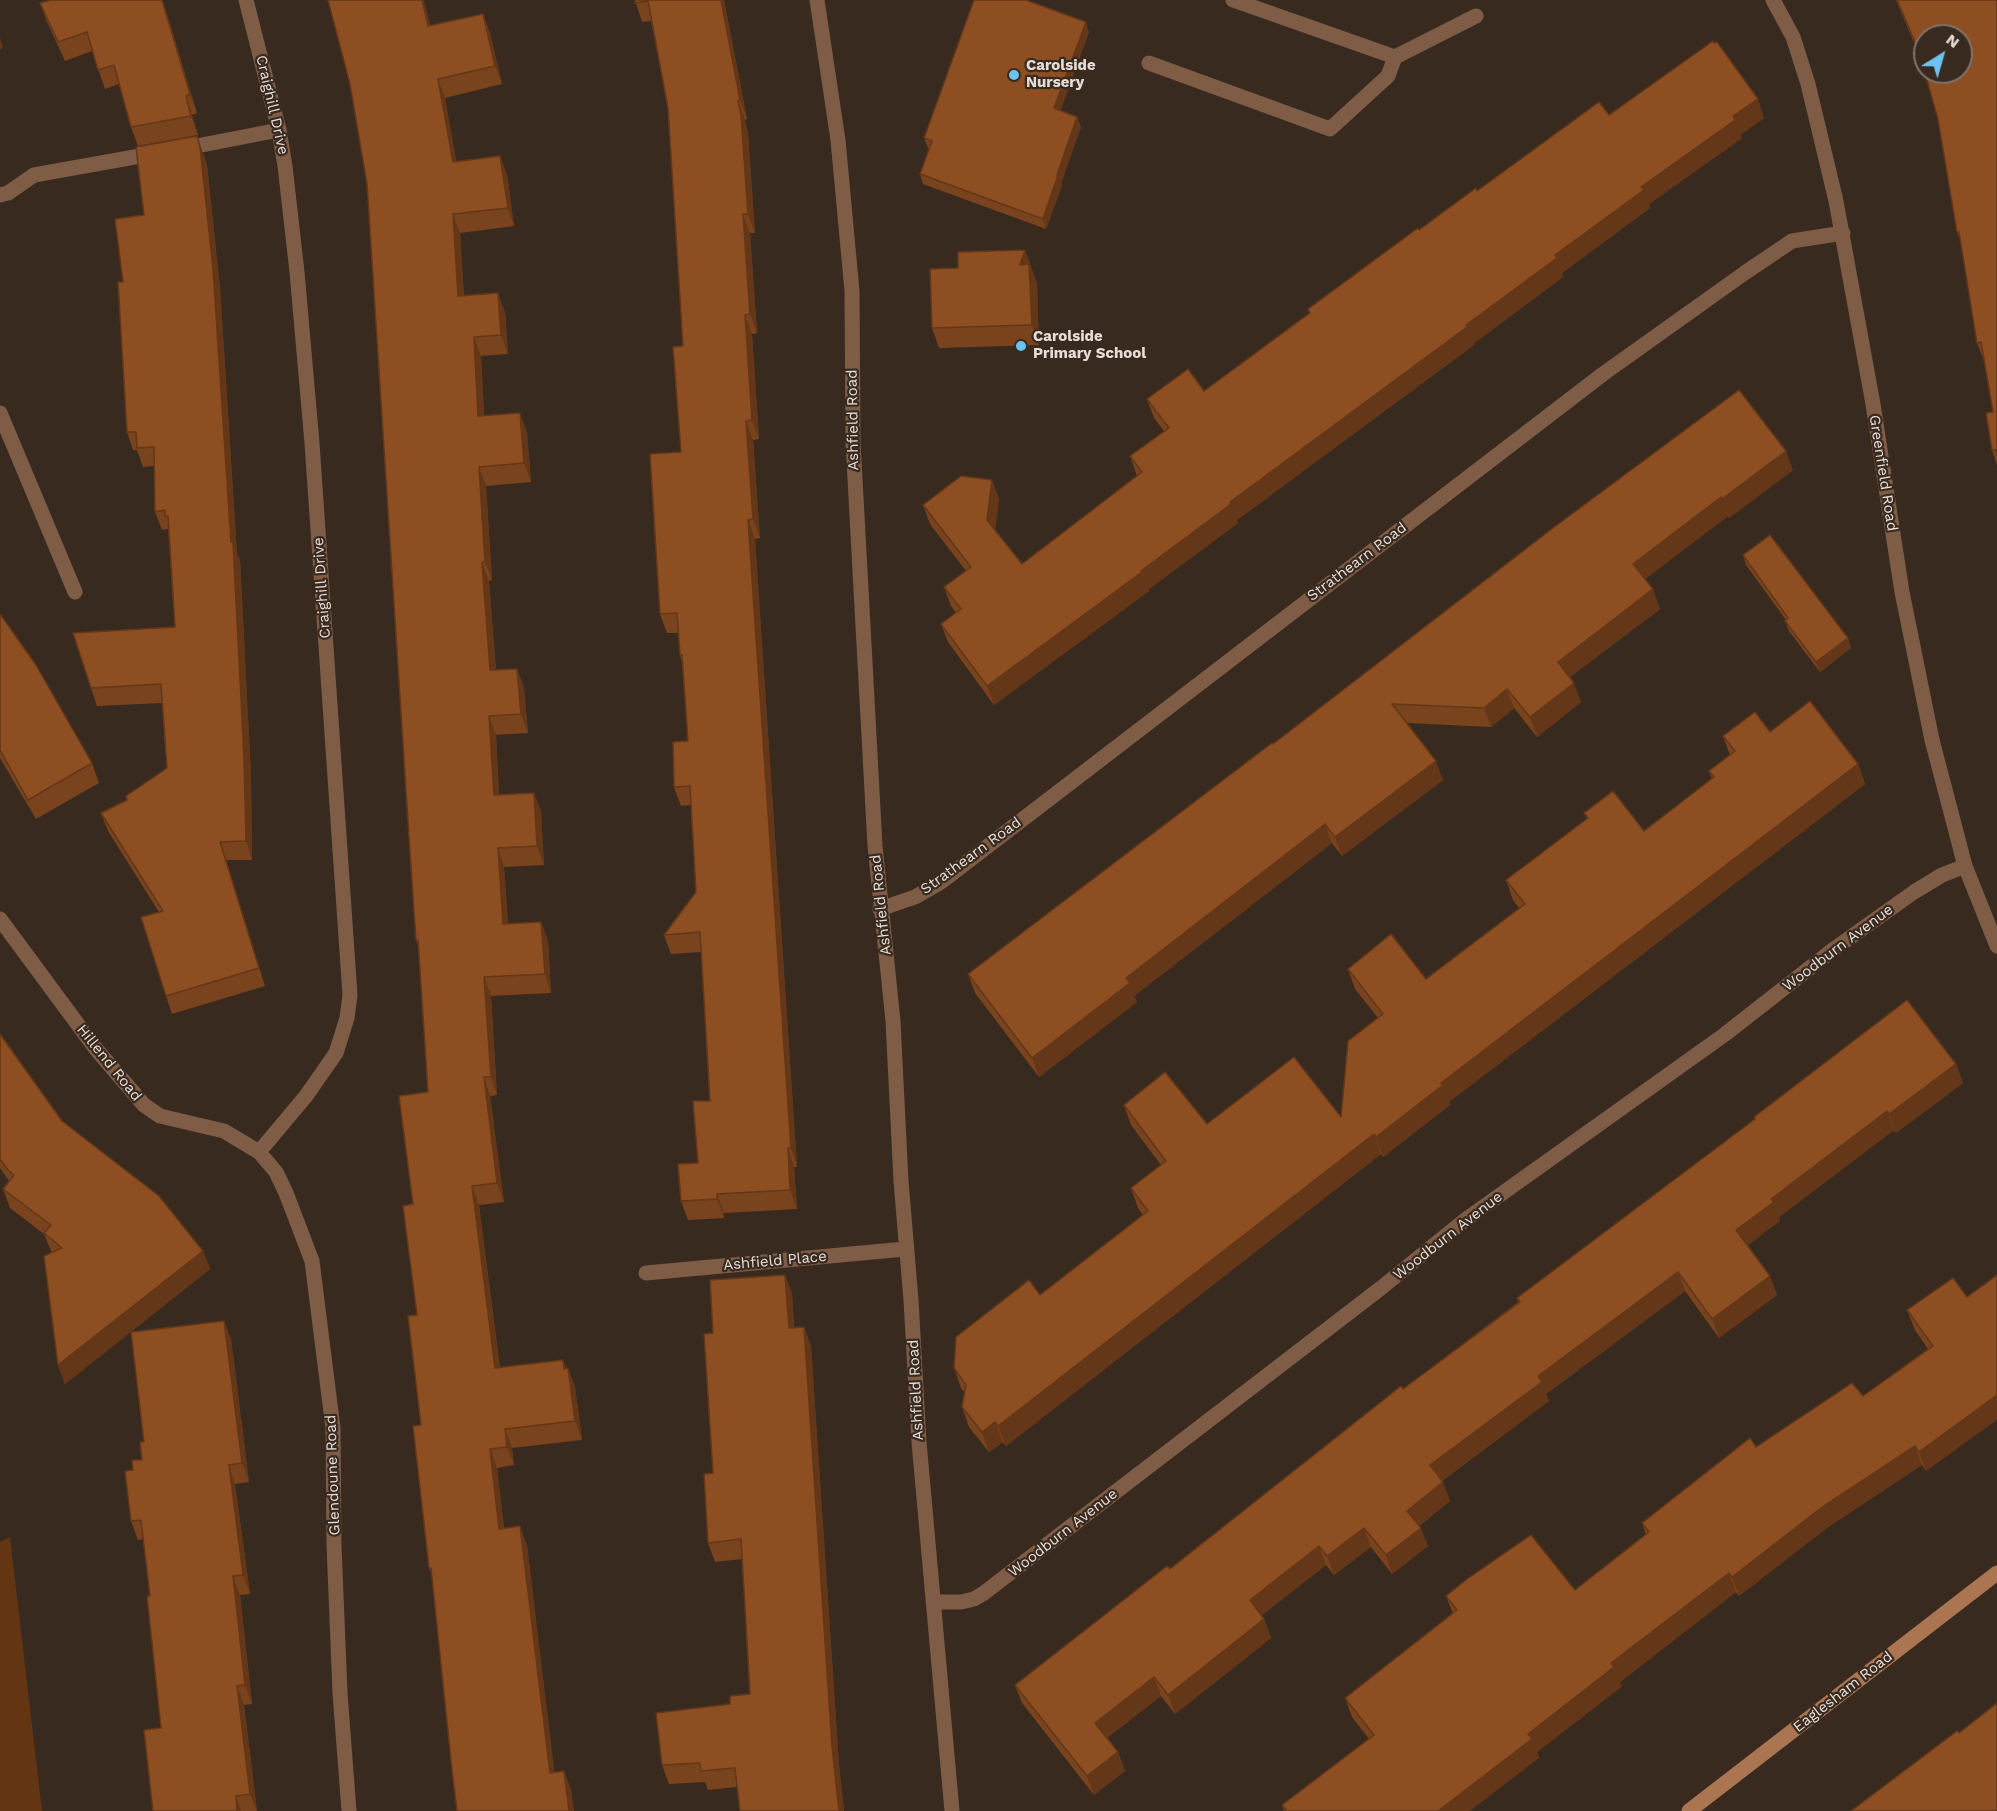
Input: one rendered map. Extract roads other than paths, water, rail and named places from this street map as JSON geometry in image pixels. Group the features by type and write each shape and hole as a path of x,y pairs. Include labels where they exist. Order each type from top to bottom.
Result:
{"main road":[{"name":"Eaglesham Road","path":"1689,1811 1997,1573"}],"street":[{"name":"Craighill Drive","path":"246,0 279,130 297,272 311,431 350,995 347,1018 336,1053 306,1096 259,1152"},
{"name":"Ashfield Road","path":"817,0 838,140 852,291 853,442 874,846 893,1021 905,1248 911,1300 919,1442 952,1811"},
{"path":"1233,0 1395,57"},
{"name":"Greenfield Road","path":"1773,0 1793,37 1808,84 1843,233 1873,404 1902,592 1932,740 1965,866 1997,946"},
{"path":"1149,63 1330,129 1388,76 1395,57 1476,16"},
{"path":"0,195 8,193 34,175 279,130"},
{"name":"Strathearn Road","path":"880,909 915,897 941,882 1603,374 1746,272 1792,241 1843,233"},
{"path":"0,413 75,592"},
{"name":"Woodburn Avenue","path":"933,1602 961,1602 974,1599 984,1593 1372,1295 1465,1220 1724,1035 1834,949 1914,892 1942,875 1965,866"},
{"name":"Hillend Road","path":"0,919 96,1049 144,1105 160,1116 224,1131 259,1152"},
{"name":"Glendoune Road","path":"259,1152 276,1172 312,1261 333,1428 334,1545 340,1693 349,1811"},
{"name":"Ashfield Place","path":"645,1273 905,1248"}],"place":[{"name":"Carolside Nursery","path":"1014,75"},
{"name":"Carolside Primary School","path":"1021,346"}]}
